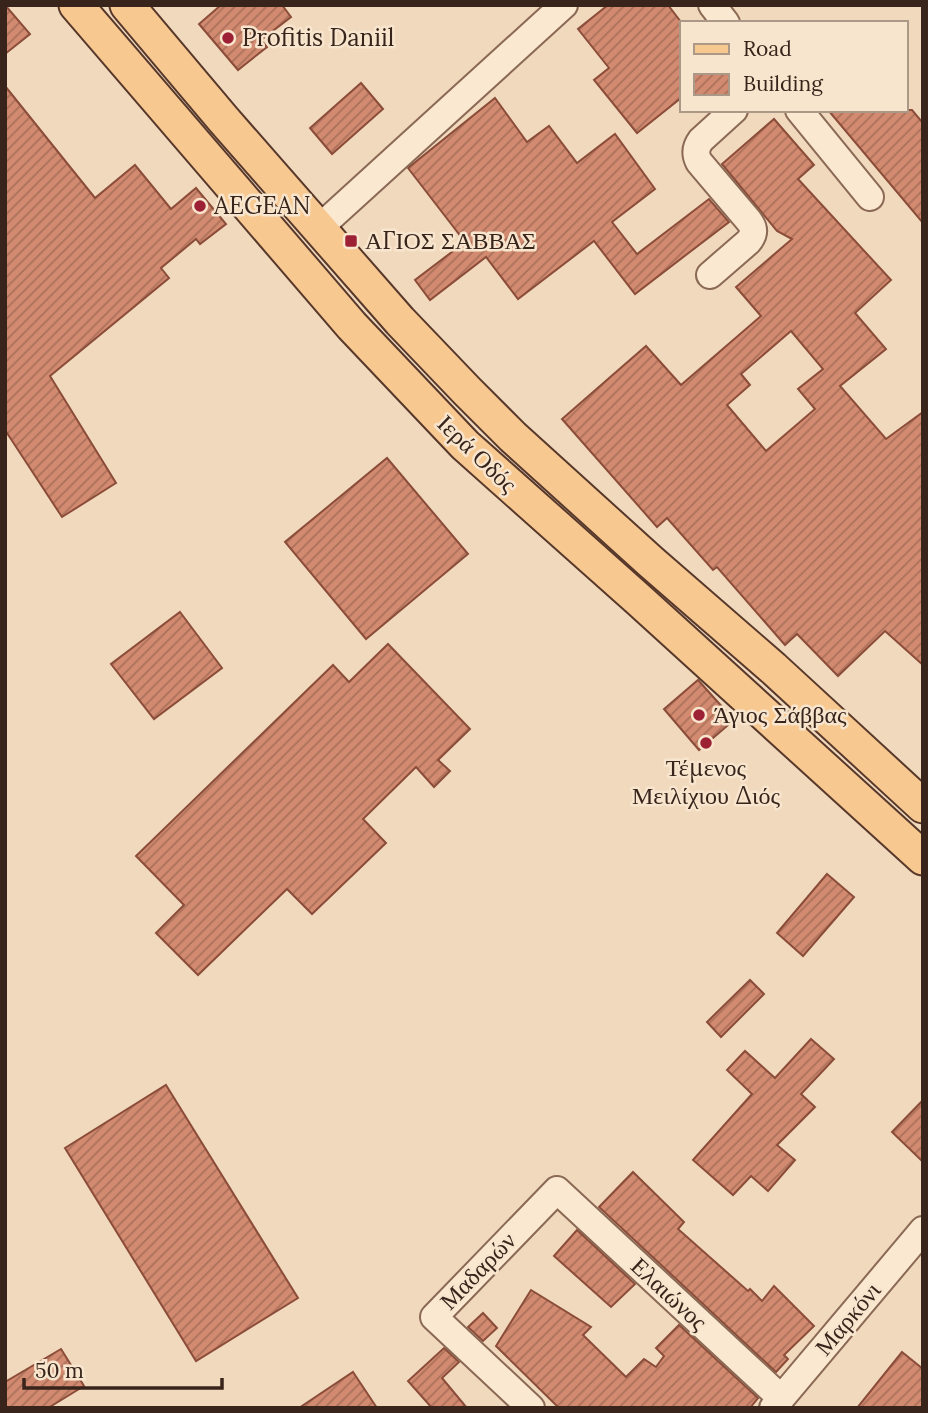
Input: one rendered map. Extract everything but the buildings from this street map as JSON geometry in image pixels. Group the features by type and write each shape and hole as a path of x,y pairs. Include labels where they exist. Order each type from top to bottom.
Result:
{"main road":[{"name":"Ιερά Οδός","path":"76,5 352,326 465,445 923,858"},
{"name":"Ιερά Οδός","path":"127,5 400,321 505,429 923,806"}],"street":[{"path":"319,228 564,5"},
{"path":"712,5 724,21"},
{"path":"710,275 748,242 754,232 750,221 696,157 697,145 732,112"},
{"path":"801,112 870,197"},
{"name":"Ελαιώνος","path":"557,1190 777,1403"},
{"name":"Μαδαρών","path":"531,1408 434,1317 557,1190"},
{"name":"Μαρκόνι","path":"777,1403 923,1230"}],"place":[{"name":"Profitis Daniil","path":"228,38"},
{"name":"AEGEAN","path":"200,206"},
{"name":"ΑΓΙΟΣ ΣΑΒΒΑΣ","path":"351,241"},
{"name":"Άγιος Σάββας","path":"699,715"},
{"name":"Τέμενος Μειλίχιου Διός","path":"706,743"}]}
